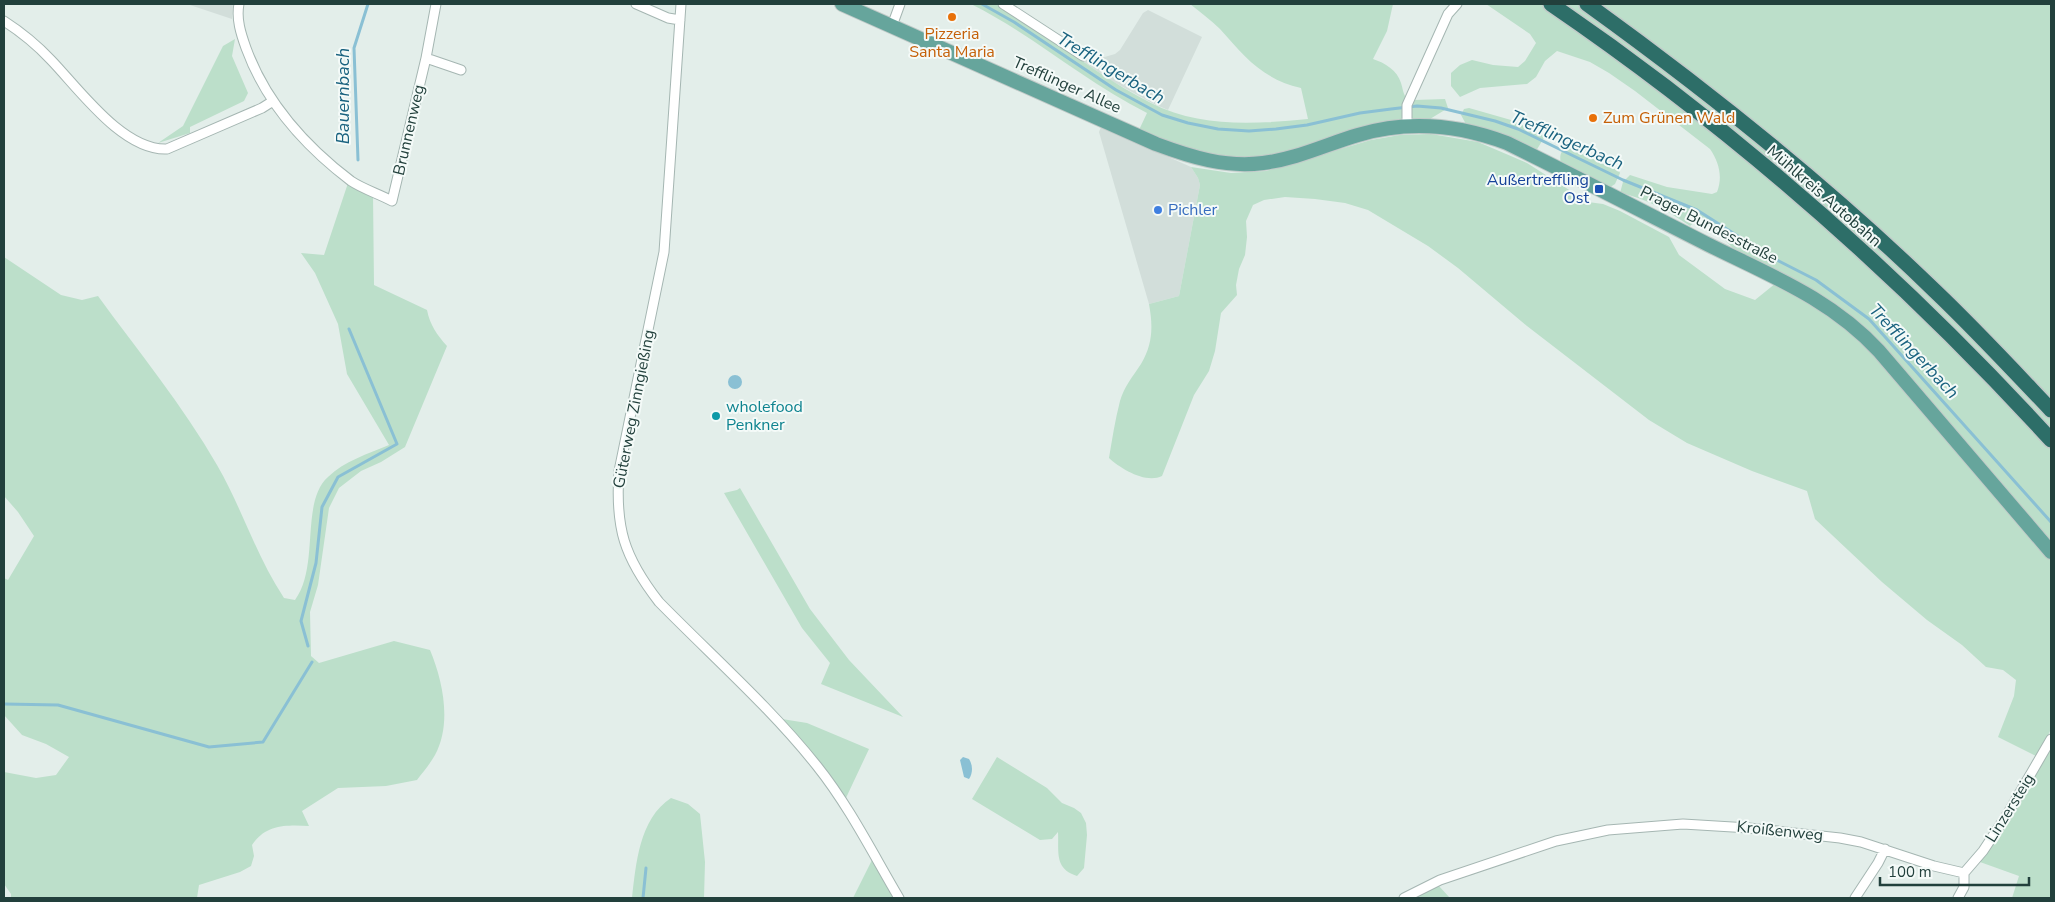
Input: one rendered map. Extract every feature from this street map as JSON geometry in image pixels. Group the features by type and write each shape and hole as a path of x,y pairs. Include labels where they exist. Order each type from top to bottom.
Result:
{"highway":[{"name":"Mühlkreis Autobahn","path":"1551,4 1667,87 1824,216 1920,305 2051,440"},
{"name":"Mühlkreis Autobahn","path":"1587,4 1679,71 1806,174 1934,290 2051,410"}],"main road":[{"name":"Trefflinger Allee","path":"842,4 1156,144 1196,158"},
{"name":"Prager Bundesstraße","path":"1196,158 1226,163 1262,163 1300,155 1359,134 1407,122 1471,131 1507,144 1784,282 1833,310 1856,328 1879,351 2051,552"}],"street":[{"path":"4,21 32,41 118,129 142,144 167,149 272,101 259,78 242,37 238,22 239,4"},
{"name":"Brunnenweg","path":"272,101 304,138 353,182 392,201 426,58 436,4"},
{"path":"636,4 668,18 680,20"},
{"name":"Güterweg Zinngießing","path":"681,4 664,252 619,471 617,497 619,525 625,546 634,566 646,585 664,607 767,710 818,767 845,806 899,898"},
{"path":"892,26 900,4"},
{"path":"1003,4 1083,56"},
{"path":"1407,122 1407,105 1448,14 1457,4"},
{"path":"426,58 461,70"},
{"name":"Linzersteig","path":"1964,873 1983,851 2008,813 2051,739"},
{"name":"Kroißenweg","path":"1404,898 1440,880 1556,840 1592,832 1644,826 1705,824 1840,838 1862,842 1934,866 1964,873"},
{"path":"1855,898 1885,849"},
{"path":"1958,898 1964,887 1964,873"}],"shaded area":[{"path":"187,4 233,4 232,19"},
{"path":"1148,10 1202,37 1168,110 1110,80 1081,60 1086,52 1101,58 1115,54 1120,50 1143,13"},
{"name":"Pichler","path":"1101,127 1191,167 1198,178 1200,185 1179,296 1149,304 1099,132"}],"green space":[{"path":"971,4 993,4 1005,9 1110,79 1151,103 1189,117 1248,123 1308,119 1301,88 1275,79 1255,66 1217,26 1190,4 1393,4 1387,31 1373,59 1386,65 1397,74 1407,99 1401,121 1327,143 1289,153 1253,158 1224,157 1209,154 1181,146 1139,130 1147,113 1124,101 994,16"},
{"path":"1486,4 2051,4 2051,729 2038,757 1998,737 2014,696 2016,680 2003,670 1986,667 1962,645 1927,620 1882,582 1815,519 1807,491 1752,471 1687,443 1649,420 1527,326 1458,268 1428,246 1368,210 1345,203 1285,197 1264,200 1253,205 1246,221 1245,255 1239,269 1236,285 1237,295 1221,313 1215,351 1209,371 1194,395 1162,476 1156,478 1141,477 1120,467 1109,458 1122,396 1126,386 1145,357 1150,342 1151,320 1149,304 1179,296 1200,185 1191,167 1231,173 1266,171 1371,140 1400,135 1431,134 1478,142 1527,163 1588,202 1603,204 1620,211 1669,237 1679,255 1725,289 1755,300 1782,278 1744,259 1715,230 1704,222 1698,219 1690,226 1656,206 1639,198 1620,193 1623,182 1630,175 1667,187 1712,194 1717,192 1719,186 1719,170 1716,159 1710,149 1635,91 1590,62 1557,51 1545,61 1536,77 1527,84 1480,88 1460,97 1451,86 1451,73 1460,65 1472,60 1493,65 1518,67 1525,61 1536,43 1530,34"},
{"path":"235,39 232,56 248,93 244,101 190,127 190,133 158,143 183,126 223,46"},
{"path":"1445,99 1448,108 1430,119 1410,120 1410,108 1414,100"},
{"path":"1469,108 1511,120 1545,136 1536,151 1467,126 1461,115 1464,109"},
{"path":"1567,147 1619,171 1620,173 1615,184 1609,188 1561,163 1561,154"},
{"path":"349,180 373,194 374,285 427,310 434,330 447,346 405,447 381,462 361,471 339,488 329,508 318,585 310,612 311,656 319,663 394,641 430,650 439,675 444,702 443,730 435,755 417,780 386,786 338,788 302,811 309,826 285,826 270,829 252,845 254,856 251,866 240,872 199,885 197,898 11,898 11,894 4,884 4,772 36,778 56,775 69,757 46,744 22,735 4,715 4,578 8,580 34,536 18,512 4,496 4,257 61,295 82,300 98,296 175,400 204,443 226,481 274,582 284,598 295,600 307,570 312,518 320,488 334,471 357,458 389,445 347,374 338,324 315,273 301,253 324,255"},
{"path":"740,488 810,609 849,660 903,717 821,684 830,663 802,628 724,493"},
{"path":"782,719 807,723 869,749 845,800 829,775"},
{"path":"2051,746 2051,898 2012,898 2019,876 1980,862"},
{"path":"997,757 1047,788 1062,803 1081,813 1086,823 1087,835 1084,868 1077,876 1064,869 1061,864 1058,853 1058,832 1052,839 1040,840 972,799"},
{"path":"671,798 688,804 700,814 705,862 704,898 632,898 635,871 646,830 660,807"},
{"path":"872,860 895,898 853,898"},
{"path":"1438,885 1450,898 1413,898"}],"water":[{"path":"735,375 740,377 742,382 740,387 735,389 730,387 728,382 730,377"},
{"path":"963,757 969,759 972,766 969,779 964,777 960,760"}],"waterway":[{"name":"Bauernbach","path":"358,160 354,48 368,4"},
{"name":"Trefflingerbach","path":"982,4 1014,22 1116,90 1162,115 1188,123 1218,129 1249,131 1307,125 1360,113 1391,109 1417,106 1441,108 1495,121 1518,129 1623,180 1697,210 1769,256 1816,280 1869,319 2051,522"},
{"path":"308,646 301,621 316,563 322,507 338,477 397,444 349,329"},
{"path":"4,704 58,705 209,747 263,742 312,662"},
{"name":"Bauernbach","path":"643,898 646,868"}],"place":[{"name":"Pizzeria Santa Maria","path":"952,17"},
{"name":"Zum Grünen Wald","path":"1593,118"},
{"name":"Außertreffling Ost","path":"1599,189"},
{"name":"Pichler","path":"1158,210"},
{"name":"wholefood Penkner","path":"716,416"}]}
